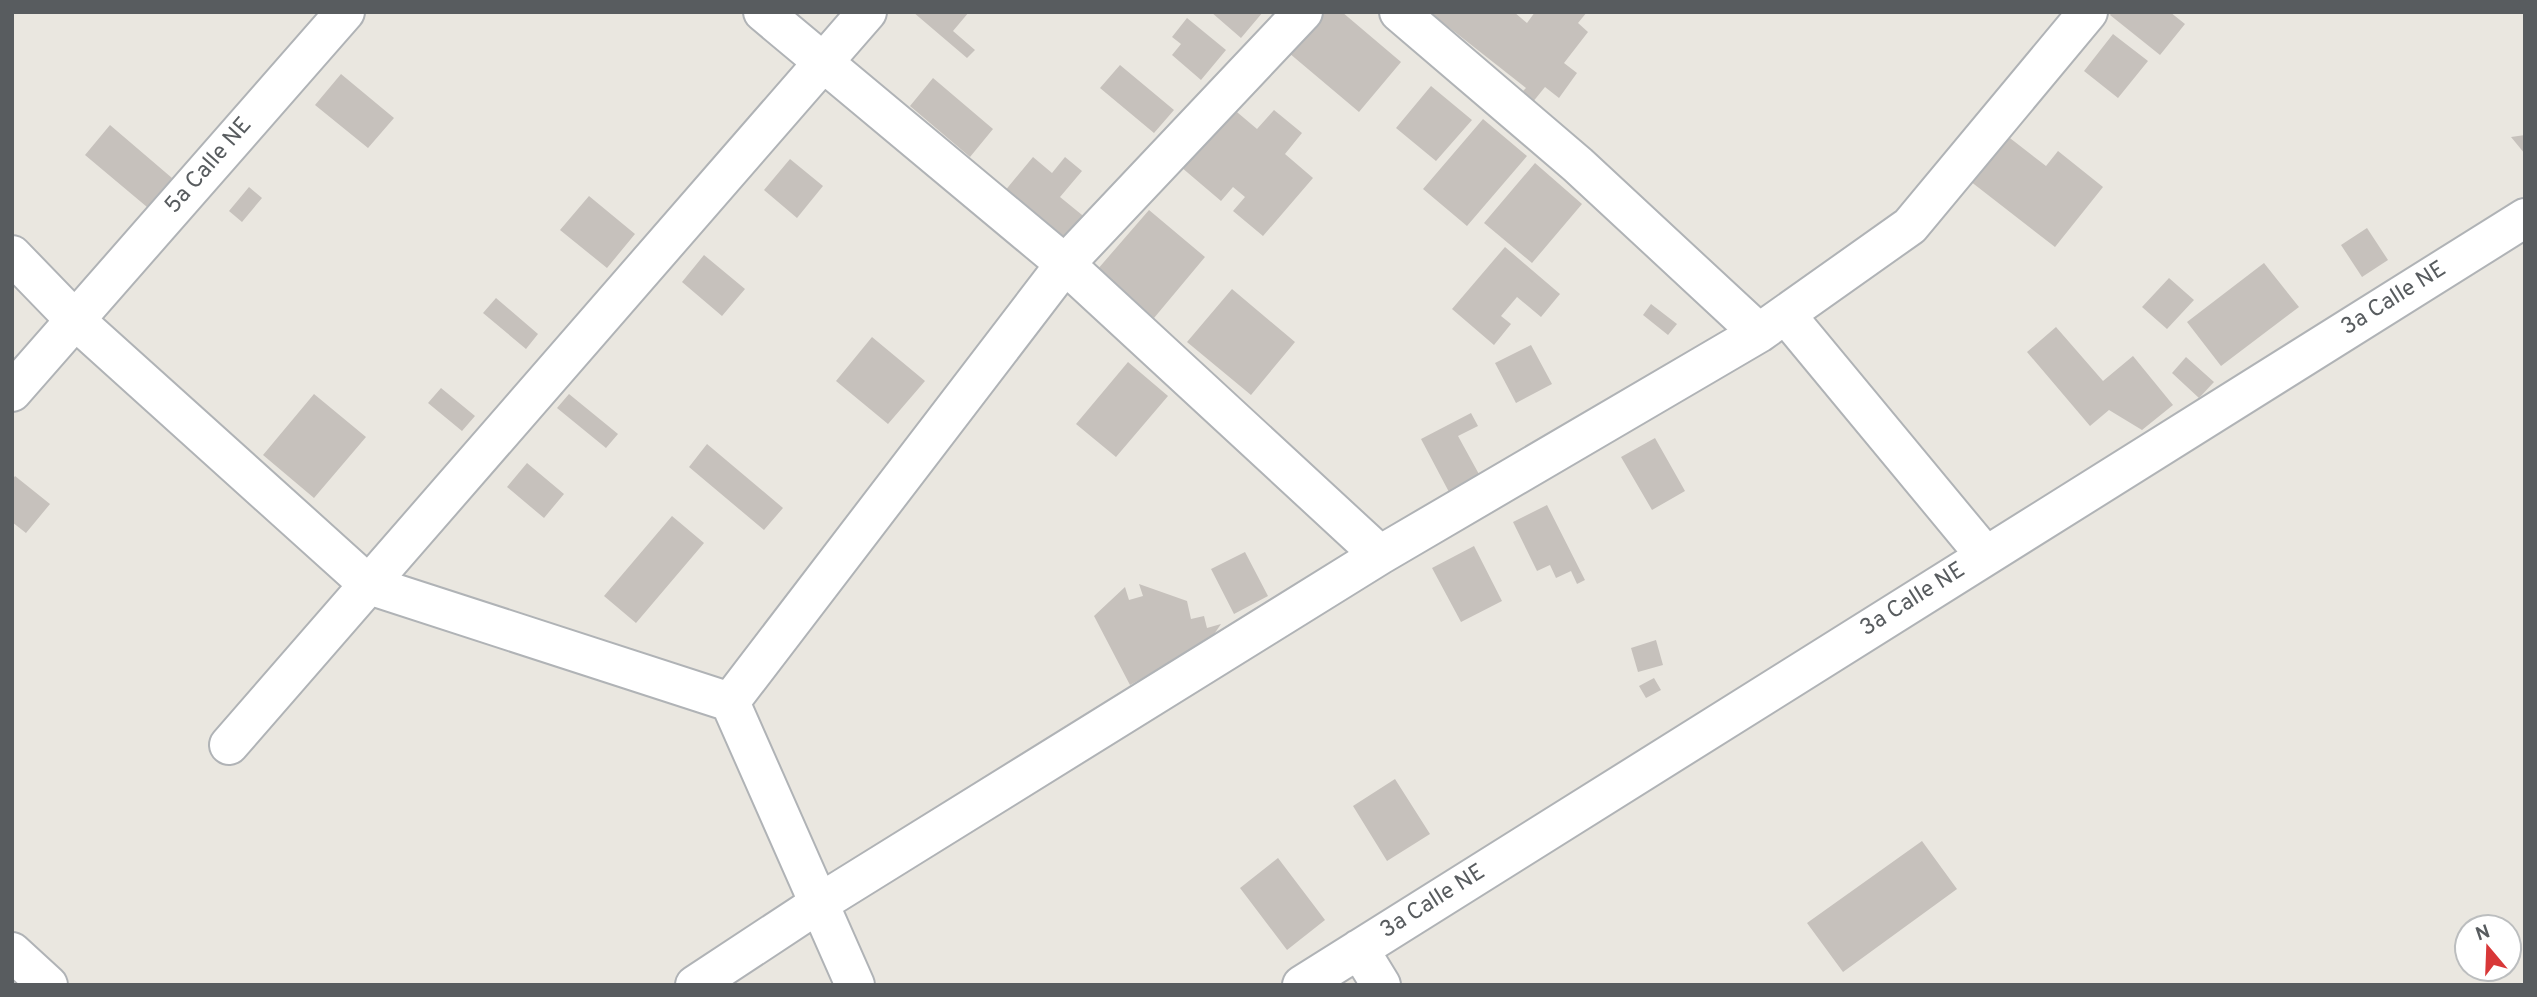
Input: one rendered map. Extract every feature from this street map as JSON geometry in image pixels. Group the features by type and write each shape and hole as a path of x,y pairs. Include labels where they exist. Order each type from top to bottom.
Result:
{"street":[{"name":"5a Calle NE","path":"12,392 345,12"},
{"path":"763,12 822,64 1065,264 1380,555"},
{"path":"229,745 867,12"},
{"path":"730,702 1065,264 1303,12"},
{"path":"1399,12 1578,165 1773,324 1985,555"},
{"path":"695,985 818,904 1380,555 1773,324 1910,226 2088,12"},
{"name":"3a Calle NE","path":"1302,985 2525,218"},
{"path":"12,255 74,319 369,585 730,702 855,985"},
{"path":"1359,949 1381,985"},
{"path":"12,952 48,985"}],"building":[{"path":"913,12 969,12 953,31 975,50 967,58"},
{"path":"1211,12 1263,12 1241,38"},
{"path":"1323,12 1342,12 1401,62 1359,112 1289,53"},
{"path":"1514,12 1527,23 1535,12 1587,12 1578,23 1588,32 1564,63 1577,73 1559,98 1545,87 1532,103 1520,94 1526,88 1432,14"},
{"path":"2112,12 2170,12 2185,24 2160,55 2110,15"},
{"path":"1187,18 1226,50 1201,80 1172,55 1181,44 1172,37"},
{"path":"2113,34 2148,61 2118,98 2084,71"},
{"path":"1120,65 1174,110 1154,133 1100,88"},
{"path":"341,74 394,118 368,148 315,105"},
{"path":"933,78 993,129 970,157 910,106"},
{"path":"1431,86 1472,120 1436,161 1396,128"},
{"path":"1231,107 1257,129 1274,110 1302,133 1285,154 1313,178 1263,236 1233,211 1245,197 1233,187 1221,201 1181,167"},
{"path":"1483,119 1527,156 1467,226 1423,189"},
{"path":"110,125 172,178 147,207 85,155"},
{"path":"2006,135 2046,166 2058,151 2103,187 2055,247 1970,181"},
{"path":"2525,135 2525,154 2511,137"},
{"path":"1033,157 1052,173 1065,157 1082,171 1060,197 1087,219 1066,244 1004,192"},
{"path":"790,159 823,186 797,218 764,190"},
{"path":"1535,163 1582,204 1532,263 1484,223"},
{"path":"249,187 262,198 242,222 229,211"},
{"path":"589,196 635,234 607,268 560,230"},
{"path":"1149,210 1205,257 1154,318 1097,270"},
{"path":"2367,228 2388,260 2362,277 2341,245"},
{"path":"1505,247 1560,294 1541,317 1517,297 1501,316 1511,324 1494,345 1452,309"},
{"path":"704,255 745,289 722,316 682,282"},
{"path":"2264,263 2299,307 2221,366 2187,322"},
{"path":"2169,278 2194,300 2167,329 2142,307"},
{"path":"1232,289 1295,342 1251,395 1187,342"},
{"path":"496,298 538,334 526,349 483,313"},
{"path":"1651,304 1677,324 1668,335 1643,315"},
{"path":"2056,327 2103,381 2133,356 2173,405 2142,430 2109,410 2090,426 2027,352"},
{"path":"872,337 925,381 888,424 836,381"},
{"path":"1531,345 1552,384 1516,403 1495,363"},
{"path":"2186,357 2214,382 2199,398 2172,373"},
{"path":"1128,362 1168,396 1116,457 1076,424"},
{"path":"441,388 475,416 462,431 428,403"},
{"path":"314,394 366,437 314,498 263,455"},
{"path":"569,394 618,434 606,448 557,408"},
{"path":"1471,413 1478,426 1458,436 1480,476 1449,492 1421,439"},
{"path":"1655,438 1685,491 1652,510 1621,457"},
{"path":"707,444 783,508 764,530 689,467"},
{"path":"527,463 564,494 544,518 507,487"},
{"path":"15,476 50,504 26,533 12,522 12,480"},
{"path":"1547,505 1585,580 1577,584 1571,571 1556,578 1550,565 1537,571 1513,522"},
{"path":"672,516 704,543 636,623 604,596"},
{"path":"1474,546 1502,601 1461,622 1432,568"},
{"path":"1245,552 1268,596 1234,614 1211,569"},
{"path":"1139,584 1187,601 1191,619 1204,616 1207,628 1221,624 1208,643 1130,685 1094,616 1125,587 1129,600 1143,596"},
{"path":"1656,640 1663,665 1638,672 1631,648"},
{"path":"1654,678 1661,690 1646,698 1639,686"},
{"path":"1395,779 1430,834 1387,861 1353,806"},
{"path":"1922,841 1957,889 1843,972 1807,923"},
{"path":"1278,858 1325,920 1287,950 1240,888"}]}
